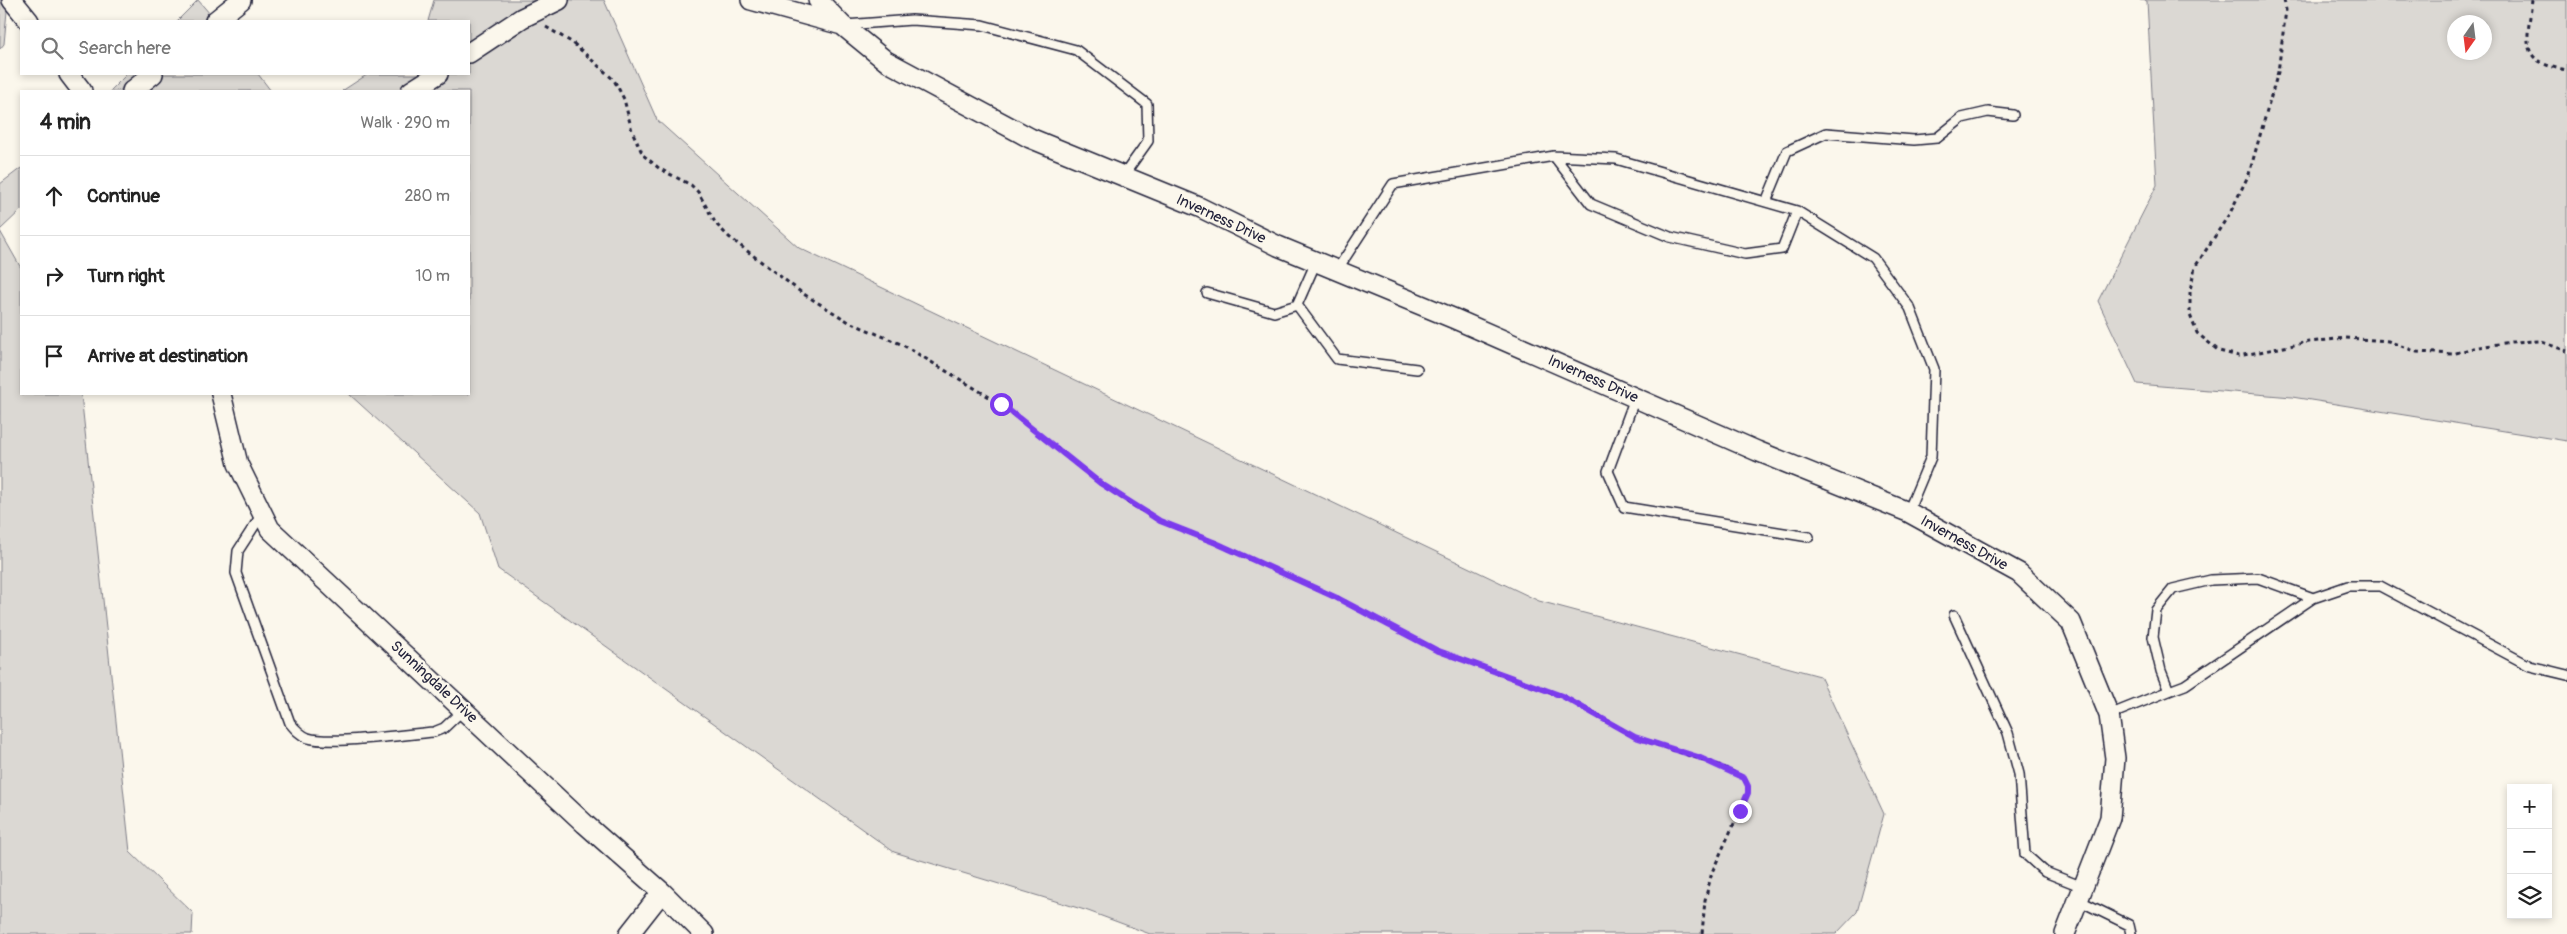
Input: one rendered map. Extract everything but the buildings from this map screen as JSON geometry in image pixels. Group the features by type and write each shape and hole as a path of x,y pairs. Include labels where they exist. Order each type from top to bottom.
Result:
{"street":[{"path":"12,0 28,20"},
{"path":"217,20 241,0"},
{"path":"470,52 537,11 559,0"},
{"path":"752,0 842,25"},
{"name":"Inverness Drive","path":"818,0 842,25 886,61 1030,138 1199,207 1316,262 1757,451 1908,512 2019,573 2071,622 2109,715 2115,758 2110,818 2065,934"},
{"path":"70,75 81,90"},
{"path":"133,90 151,75"},
{"path":"413,90 436,75"},
{"name":"Sunningdale Drive","path":"221,395 238,464 270,529 585,824 662,892 704,934"},
{"path":"629,934 662,892"}],"lane":[{"path":"842,25 912,20 982,25 1076,50 1147,104 1148,141 1123,177"},
{"path":"1766,202 1787,152 1826,134 1914,140 1937,138 1962,118 1988,112 2013,115"},
{"path":"1554,156 1591,204 1670,237 1735,252 1745,254 1782,249 1797,211"},
{"path":"1337,270 1393,184 1554,156 1616,158 1797,211 1873,258 1910,308 1934,369 1931,457 1908,512"},
{"path":"1207,293 1274,312 1297,305 1316,262"},
{"path":"1297,305 1337,359 1417,369"},
{"path":"1635,398 1608,471 1624,507 1809,537"},
{"path":"262,514 238,551 236,573 290,723 300,734 324,740 434,732 444,728 463,710"},
{"path":"2169,691 2161,671 2153,636 2156,610 2173,588 2211,580 2258,578 2313,598"},
{"path":"2109,715 2185,685 2313,598 2348,586 2380,586 2530,666 2567,675"},
{"path":"1954,615 2008,733 2019,774 2025,854 2045,872 2129,925 2131,934"}],"path":[{"path":"2284,0 2286,10 2278,72 2249,174 2230,213 2195,268 2190,290 2190,315 2197,333 2219,351 2239,356 2309,342 2346,338 2388,341 2417,352 2453,354 2473,348 2511,342 2539,341 2567,351"},
{"path":"2532,0 2528,42 2530,54 2537,62 2567,70"},
{"path":"537,11 549,31 573,42 614,80 624,99 632,131 643,155 660,169 691,185 698,192 716,224 729,237 802,293 849,322 879,332 1001,404 1100,483 1135,506 1160,521 1216,543 1337,598 1436,650 1562,696 1635,737 1698,757 1744,778 1748,786 1748,793 1708,886 1702,934"}],"shaded area":[{"path":"0,0 8,0 4,44 0,49"},
{"path":"198,0 215,20 178,20"},
{"path":"434,0 604,0 657,120 799,248 1539,601 1820,676 1884,814 1857,912 1836,934 1150,934 1088,911 894,852 498,569 480,513 350,395 470,395 470,90 344,90 366,75 470,75 470,20 428,20"},
{"path":"2140,0 2567,0 2567,441 2292,397 2137,384 2098,301 2157,185 2147,1"},
{"path":"126,75 259,75 270,90 111,90"},
{"path":"20,169 20,211 0,230 0,184"},
{"path":"0,231 20,266 20,395 81,395 130,852 193,913 192,934 0,934"}],"route":[{"path":"1001,404 1100,483 1160,521 1205,538 1337,598 1394,630 1436,650 1538,686 1580,705 1635,737 1698,757 1744,778 1748,786 1748,793 1740,811"}]}
